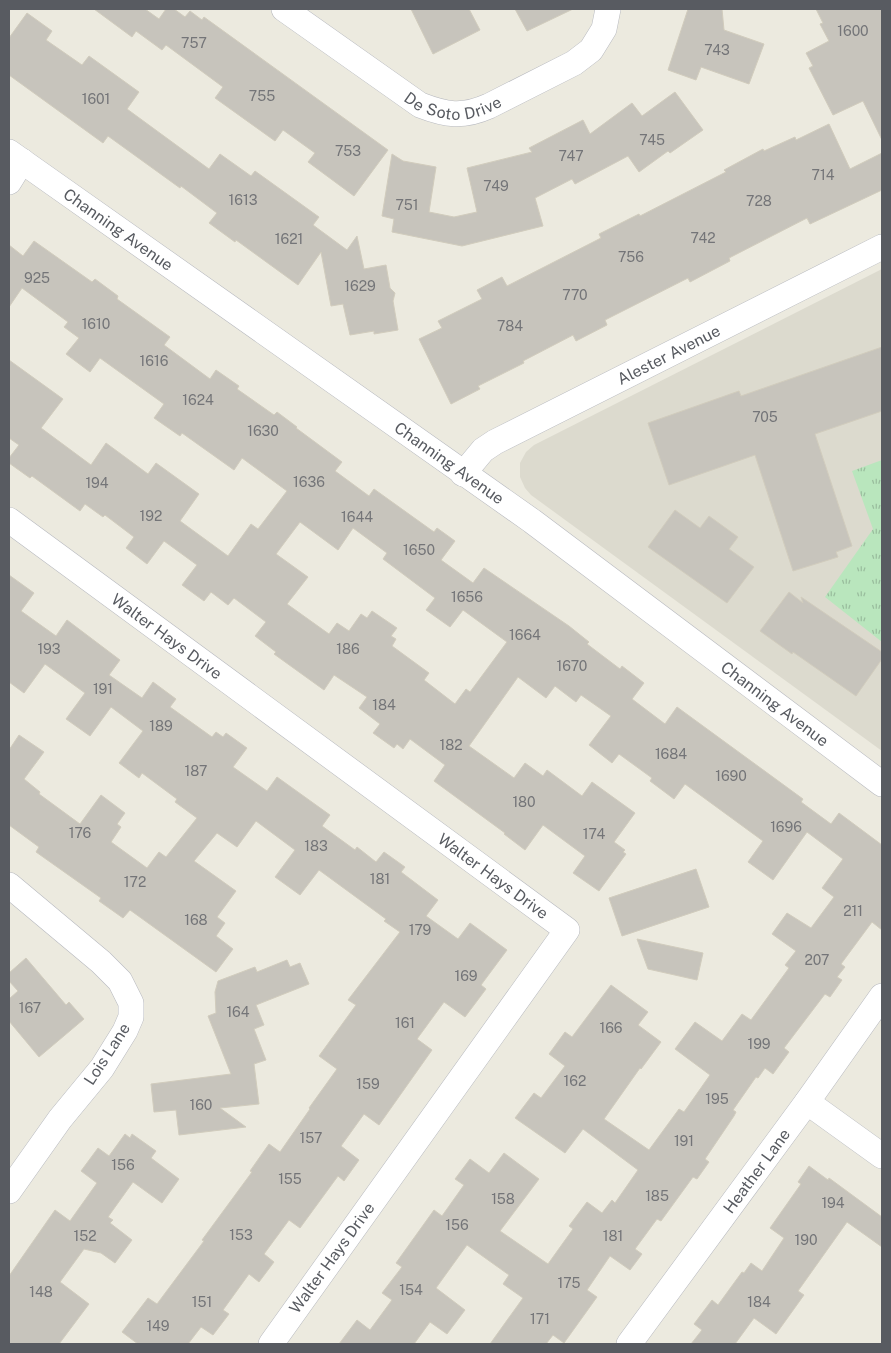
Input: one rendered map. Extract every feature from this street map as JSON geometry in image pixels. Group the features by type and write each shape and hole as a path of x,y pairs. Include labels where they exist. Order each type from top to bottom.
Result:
{"street":[{"name":"De Soto Drive","path":"284,9 420,106 442,113 460,115 475,112 489,106 574,63 590,50 598,39 604,29 608,9"},
{"name":"Channing Avenue","path":"13,165 532,521 882,784"},
{"name":"Alester Avenue","path":"463,474 483,450 495,442 882,247"},
{"name":"Walter Hays Drive","path":"9,520 567,930 270,1344"},
{"name":"Lois Lane","path":"9,885 101,962 120,981 131,1004 131,1017 125,1031 102,1068 60,1119 9,1191"},
{"name":"Heather Lane","path":"629,1344 807,1102 882,996"},
{"path":"807,1102 882,1156"}],"shaded area":[{"path":"882,269 882,751 531,495 520,477 520,463 526,452 534,445"}],"green space":[{"path":"882,460 882,642 825,597 873,529 852,471"}],"building":[{"path":"94,9 145,9 159,19 166,9 174,9 185,17 190,11 202,20 204,17 388,150 354,196 308,162 315,153 283,130 275,141 215,98 223,87 166,45 162,50 136,31 132,37"},
{"path":"411,9 469,9 480,30 433,54"},
{"path":"515,9 573,9 527,31"},
{"path":"688,9 722,9 724,30 764,44 749,84 701,67 696,80 668,70"},
{"path":"816,9 882,9 882,140 863,101 833,115 809,68 813,66 806,53 829,41 820,24 823,23"},
{"path":"27,13 52,31 46,40 82,65 89,56 139,92 127,109 209,169 220,154 251,176 255,171 319,217 313,225 347,250 357,236 364,269 386,265 390,288 395,293 393,301 398,330 350,335 343,304 331,306 321,252 298,285 209,223 217,213 181,186 180,188 108,136 103,143 9,75 9,38"},
{"path":"675,92 703,130 670,153 668,151 639,172 628,156 575,184 572,179 535,198 543,226 462,246 392,232 394,219 382,216 392,154 403,161 436,167 429,212 454,217 477,212 467,168 532,152 529,148 583,120 590,134 632,103 642,116"},
{"path":"829,124 850,169 882,153 882,190 810,224 807,218 729,258 730,261 690,282 688,278 605,320 607,325 576,341 573,335 523,361 524,363 478,386 480,389 451,404 419,339 442,328 438,321 482,299 477,290 502,277 507,286 601,238 599,234 639,214 640,216 726,172 724,170 763,149 764,151 795,137 796,140"},
{"path":"34,241 92,282 95,279 118,296 117,299 170,337 164,345 210,379 216,370 239,386 237,389 274,415 277,412 342,462 335,471 369,496 374,489 434,532 437,528 455,541 441,560 473,583 484,568 569,626 589,642 587,644 620,669 622,666 644,683 632,699 665,724 677,707 803,799 801,802 831,824 839,813 882,845 882,930 872,922 841,964 845,967 837,977 842,980 830,997 825,994 784,1048 789,1052 773,1074 765,1068 758,1078 756,1077 733,1110 736,1112 734,1116 705,1159 709,1162 697,1179 693,1177 661,1221 657,1219 635,1249 642,1254 630,1270 610,1256 587,1290 597,1297 564,1343 553,1335 546,1344 490,1344 523,1298 503,1284 509,1275 467,1245 436,1288 465,1310 447,1334 430,1322 414,1344 339,1344 357,1320 370,1330 392,1300 382,1293 402,1267 396,1263 434,1210 442,1216 464,1185 455,1179 470,1159 489,1173 504,1153 539,1179 500,1231 548,1264 573,1229 569,1226 587,1202 602,1213 612,1200 615,1203 638,1170 583,1129 565,1153 515,1118 534,1093 541,1098 565,1066 549,1054 565,1032 572,1037 611,985 648,1012 638,1025 661,1042 604,1119 649,1150 679,1109 684,1112 710,1075 675,1049 695,1022 722,1041 742,1014 751,1020 789,968 785,965 796,951 772,934 787,913 811,928 834,897 822,888 843,859 807,832 773,880 748,862 763,841 685,784 674,799 650,781 652,778 619,754 612,763 589,745 611,716 581,695 576,702 555,686 546,698 518,677 469,746 514,778 525,763 543,776 547,770 582,796 592,782 635,813 614,842 625,850 623,852 626,854 599,891 573,873 585,856 543,825 525,850 434,781 445,765 410,739 403,749 397,744 394,748 373,733 380,724 359,708 367,697 334,675 324,690 274,654 276,652 255,636 266,622 234,598 228,605 211,592 204,601 182,585 197,565 164,541 147,564 126,548 134,537 105,515 103,517 85,504 80,511 32,476 30,478 9,463 9,458 19,445 9,438 9,360 63,399 41,428 91,465 106,443 148,474 156,463 199,494 180,521 228,556 251,524 258,529 287,491 242,458 234,470 182,433 180,436 154,418 164,404 100,358 90,372 66,354 79,338 64,327 68,322 22,288 9,307 9,245 23,256","holes":["300,522 338,550 353,528 387,553 383,559 435,598 426,610 450,627 463,610 507,642 470,692 466,689 455,704 424,680 429,673 392,646 396,639 391,636 397,628 372,611 367,618 361,614 349,631 337,623 329,634 287,604 308,577 276,554"]},
{"path":"882,347 882,411 815,434 852,546 836,552 838,557 793,571 755,455 669,485 648,423 739,391 741,396"},
{"path":"675,510 700,528 709,516 738,537 729,549 754,567 727,603 648,547"},
{"path":"9,575 34,593 21,611 56,636 67,620 120,660 109,675 142,698 153,682 176,699 170,707 212,737 216,732 223,737 226,733 247,748 233,767 267,791 277,777 330,815 322,826 355,850 357,847 376,862 384,852 405,867 401,872 438,900 426,916 458,939 470,923 507,950 481,985 486,989 465,1017 444,1002 417,1039 432,1050 379,1125 364,1114 341,1146 359,1160 344,1181 338,1176 300,1228 289,1220 264,1254 274,1262 259,1282 249,1274 223,1310 229,1314 213,1335 201,1327 188,1344 138,1344 122,1332 148,1298 157,1304 204,1241 202,1240 252,1172 250,1171 269,1144 280,1152 310,1109 337,1069 319,1056 356,1005 348,1000 400,932 384,921 386,919 319,870 300,895 275,877 295,850 256,821 237,847 217,833 194,861 236,891 217,917 225,923 216,936 233,949 216,972 130,910 123,918 99,901 101,898 36,852 39,847 9,825 9,750 19,735 44,752 24,779 40,792 39,794 80,824 101,795 125,813 117,824 121,827 111,842 147,868 159,852 166,857 197,818 175,802 177,799 142,773 139,778 119,763 143,731 111,707 90,736 66,719 85,693 45,664 24,693 9,682"},
{"path":"789,592 803,603 801,597 882,652 882,659 856,696 760,631"},
{"path":"696,869 709,907 622,936 609,898"},
{"path":"637,939 703,953 697,980 648,969"},
{"path":"26,958 66,1005 69,1002 84,1019 39,1057 9,1021 9,999 18,991 9,981 9,973"},
{"path":"287,960 290,967 300,963 309,984 256,1005 264,1025 254,1029 266,1060 254,1064 259,1104 220,1108 246,1127 179,1135 176,1110 154,1112 151,1084 231,1074 208,1016 216,1013 215,992 218,981 255,967 257,972"},
{"path":"125,1134 130,1138 132,1134 156,1151 151,1158 179,1179 162,1203 133,1182 108,1217 113,1220 110,1223 132,1240 115,1263 101,1253 84,1249 60,1282 89,1304 59,1344 9,1344 9,1276 55,1210 70,1221 97,1183 81,1171 98,1148 109,1156"},
{"path":"809,1166 828,1180 829,1178 882,1217 882,1247 847,1222 798,1291 804,1295 776,1334 754,1318 735,1344 691,1344 702,1330 694,1324 712,1300 718,1305 742,1272 744,1273 751,1263 762,1271 784,1238 770,1228 801,1184 798,1182"}]}
